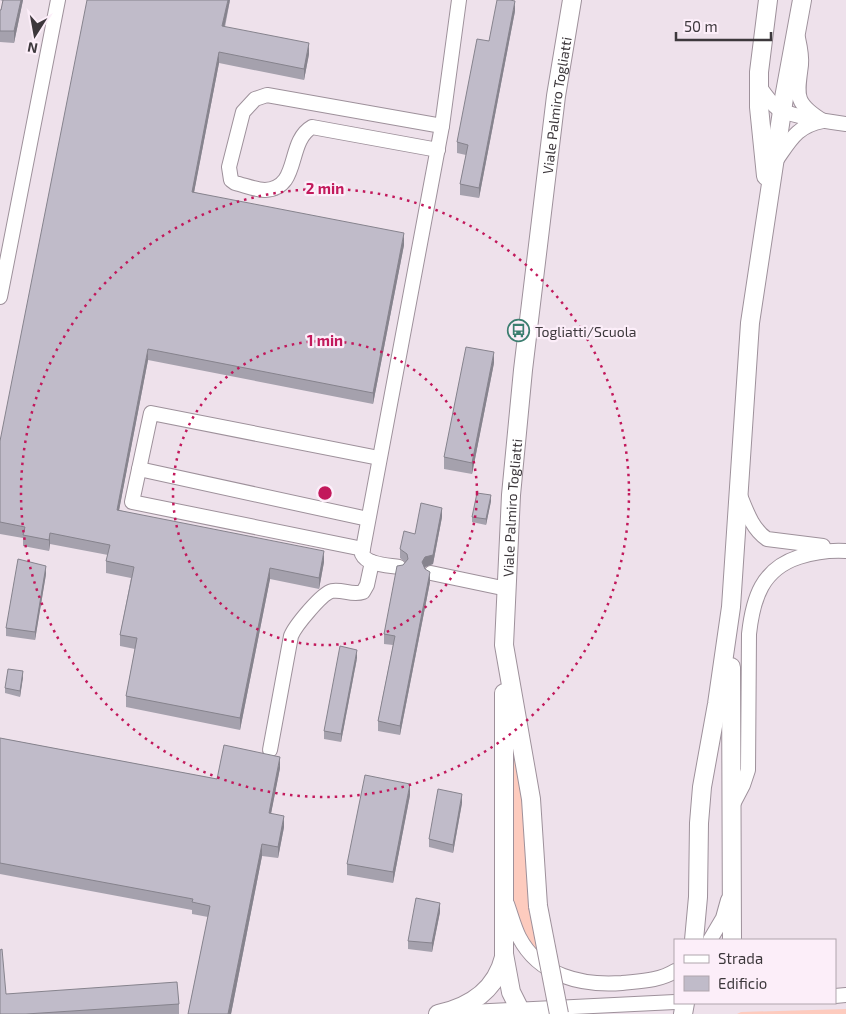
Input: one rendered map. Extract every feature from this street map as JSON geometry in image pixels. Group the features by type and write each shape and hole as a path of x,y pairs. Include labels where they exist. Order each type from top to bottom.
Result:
{"main road":[{"name":"Viale Palmiro Togliatti","path":"559,1014 538,906 531,799 504,645 511,495 523,370 556,96 572,0"},
{"path":"768,0 759,72 759,107 768,206"},
{"path":"694,939 698,897 699,823 702,787 717,704 731,607 750,323 782,110 802,0"},
{"path":"731,607 735,936"},
{"path":"504,645 504,954 510,992 520,1010"},
{"path":"439,1014 460,1009 478,997 495,978 502,964 504,954"}],"street":[{"path":"0,297 58,0"},
{"path":"399,567 372,562 363,557 363,549 438,150 458,0"},
{"path":"763,40 777,0"},
{"path":"798,29 801,60 798,85 799,96 807,110 823,121"},
{"path":"759,86 772,103 782,110 823,121 846,124"},
{"path":"438,150 312,127 305,131 300,138 289,175 277,187 264,190 235,183 231,180 229,167 243,112 255,99 267,95 442,126"},
{"path":"775,162 798,130 823,121"},
{"path":"363,549 132,502 150,413 379,458"},
{"path":"139,469 368,519"},
{"path":"739,493 754,526 767,539 824,546 842,551"},
{"path":"732,806 744,785 748,770 749,639 752,612 759,590 768,576 785,562 811,552 842,551"},
{"path":"270,750 295,628 327,593 335,591 356,594 363,592 367,585 372,562"},
{"path":"431,574 507,589"},
{"path":"711,939 726,910 733,873"},
{"path":"504,894 522,943 532,956 550,970 570,978 596,984 656,979 674,971"},
{"path":"439,1014 520,1010 682,1008"}],"shaded area":[{"path":"512,743 525,802 530,891 538,956 516,919 514,901"},
{"path":"846,1009 846,1014 737,1014 741,1012"}],"building":[{"path":"3,0 21,0 14,31 0,31 0,10"},
{"path":"87,0 228,0 222,26 309,43 304,69 219,52 192,192 404,233 373,393 148,349 117,510 324,551 319,578 270,568 240,718 126,696 137,638 120,635 134,567 106,561 110,545 50,533 49,540 23,535 25,527 0,522 0,441"},
{"path":"497,0 515,1 479,188 460,184 468,145 457,142 477,39 489,41"},
{"path":"466,347 494,352 472,463 444,457"},
{"path":"477,493 491,495 486,519 472,517"},
{"path":"421,503 442,508 433,555 425,557 422,562 425,569 430,572 400,726 378,721 395,636 384,634 397,566 403,565 408,559 407,554 400,549 404,531 415,534"},
{"path":"18,559 46,566 35,632 6,628"},
{"path":"340,646 357,650 341,734 324,731"},
{"path":"8,669 23,671 20,691 5,688"},
{"path":"0,738 217,779 224,745 280,757 269,813 284,816 278,847 262,844 228,1014 188,1014 210,906 192,902 193,899 0,863"},
{"path":"365,775 410,784 393,872 347,864"},
{"path":"438,789 462,794 453,845 429,839"},
{"path":"416,898 440,903 432,943 408,941"},
{"path":"2,949 6,994 177,982 179,1004 0,1014 0,950"}],"place":[{"name":"Togliatti/Scuola","path":"519,331"}]}
